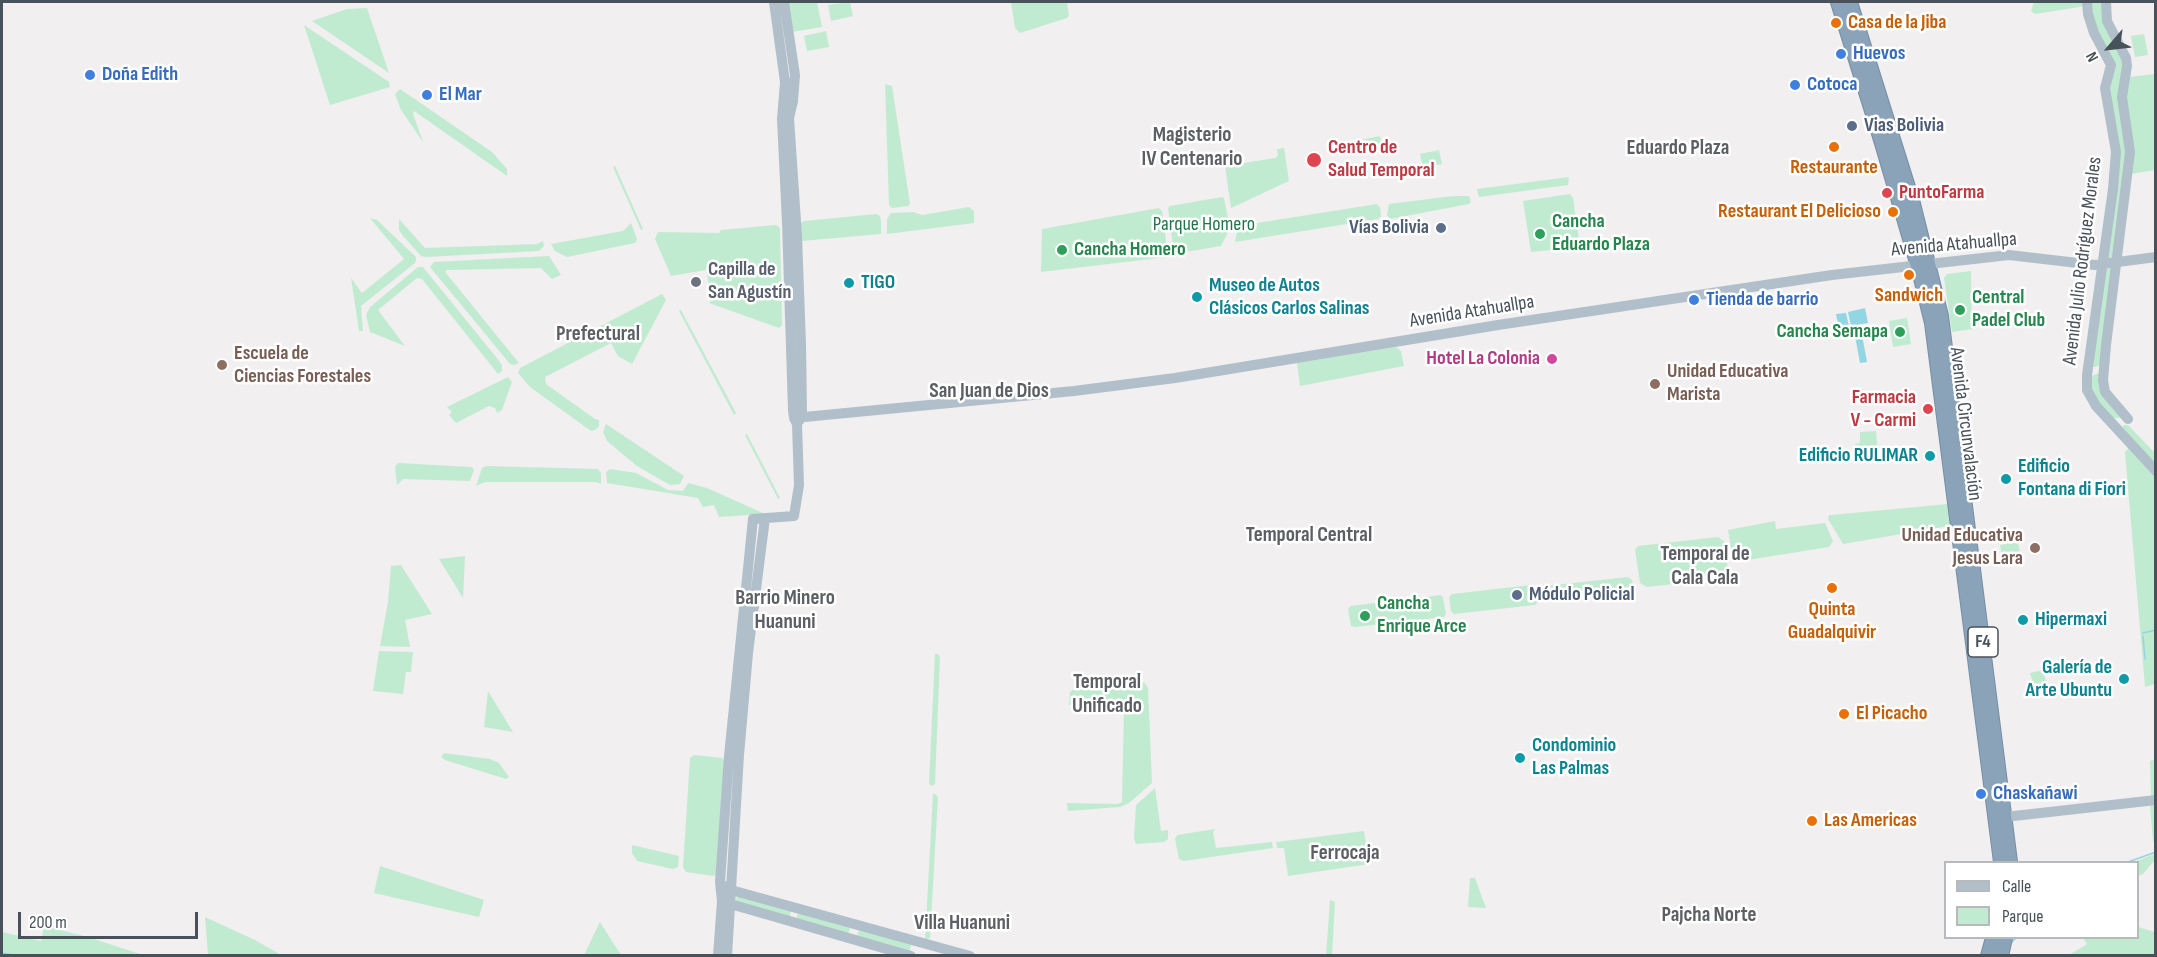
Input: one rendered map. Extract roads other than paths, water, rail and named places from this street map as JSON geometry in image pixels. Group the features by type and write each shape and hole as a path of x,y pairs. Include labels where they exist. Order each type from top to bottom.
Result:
{"highway":[{"name":"Avenida Circunvalación","path":"1838,2 1941,316 2010,861"},
{"name":"Avenida Circunvalación","path":"1850,2 1894,137 1923,266 2001,861"}],"main road":[{"path":"774,2 785,82 782,119 798,420"},
{"path":"727,956 726,903 720,882 729,756 753,519 794,516 799,485 797,236 789,118 795,75 784,2"},
{"name":"Avenida Julio Rodríguez Morales","path":"2087,2 2094,33 2111,65 2105,88 2116,152 2113,189 2086,379 2090,397 2156,471"},
{"name":"Avenida Julio Rodríguez Morales","path":"2106,2 2107,21 2126,58 2127,66 2122,97 2130,158 2106,345 2104,388 2110,399 2128,419 2112,422"},
{"name":"Avenida Atahuallpa","path":"798,420 1175,378 1498,325 1832,275 2008,255 2083,264 2117,263 2156,257"},
{"path":"718,956 726,903 731,890 747,664 765,518"},
{"path":"2006,817 2156,800"},
{"path":"720,882 731,890 970,956"},
{"path":"726,903 911,956"}],"water":[{"path":"1865,308 1868,323 1851,326 1848,312"},
{"path":"1846,313 1850,331 1840,333 1836,314"},
{"path":"1862,335 1867,362 1860,363 1855,336"}],"waterway":[{"path":"2143,633 2156,630"},
{"path":"2143,636 2145,659"},
{"path":"2131,861 2156,852"},
{"path":"2011,943 2015,939"},
{"path":"2,953 19,956"}],"place":[{"name":"Casa de la Jiba","path":"1836,23"},
{"name":"Huevos","path":"1841,54"},
{"name":"Doña Edith","path":"90,75"},
{"name":"Cotoca","path":"1795,85"},
{"name":"El Mar","path":"427,95"},
{"name":"Vias Bolivia","path":"1852,126"},
{"name":"Restaurante","path":"1834,147"},
{"name":"Centro de Salud Temporal","path":"1314,160"},
{"name":"PuntoFarma","path":"1887,193"},
{"name":"Restaurant El Delicioso","path":"1893,212"},
{"name":"Vías Bolivia","path":"1441,228"},
{"name":"Cancha Eduardo Plaza","path":"1540,234"},
{"name":"Cancha Homero","path":"1062,250"},
{"name":"Sandwich","path":"1909,275"},
{"name":"Capilla de San Agustín","path":"696,282"},
{"name":"TIGO","path":"849,283"},
{"name":"Museo de Autos Clásicos Carlos Salinas","path":"1197,297"},
{"name":"Tienda de barrio","path":"1694,300"},
{"name":"Central Padel Club","path":"1960,310"},
{"name":"Cancha Semapa","path":"1900,332"},
{"name":"Hotel La Colonia","path":"1552,359"},
{"name":"Escuela de Ciencias Forestales","path":"222,365"},
{"name":"Unidad Educativa Marista","path":"1655,384"},
{"name":"Farmacia V - Carmi","path":"1928,409"},
{"name":"Edificio RULIMAR","path":"1930,456"},
{"name":"Edificio Fontana di Fiori","path":"2006,479"},
{"name":"Unidad Educativa Jesus Lara","path":"2035,548"},
{"name":"Quinta Guadalquivir","path":"1832,588"},
{"name":"Módulo Policial","path":"1517,595"},
{"name":"Cancha Enrique Arce","path":"1365,616"},
{"name":"Hipermaxi","path":"2023,620"},
{"name":"Galería de Arte Ubuntu","path":"2124,679"},
{"name":"El Picacho","path":"1844,714"},
{"name":"Condominio Las Palmas","path":"1520,758"},
{"name":"Chaskañawi","path":"1981,794"},
{"name":"Las Americas","path":"1812,821"}],"district":[{"name":"Magisterio IV Centenario","path":"1192,148"},
{"name":"Eduardo Plaza","path":"1678,149"},
{"name":"Prefectural","path":"598,335"},
{"name":"San Juan de Dios","path":"989,392"},
{"name":"Temporal Central","path":"1309,536"},
{"name":"Temporal de Cala Cala","path":"1705,567"},
{"name":"Barrio Minero Huanuni","path":"785,611"},
{"name":"Temporal Unificado","path":"1107,695"},
{"name":"Ferrocaja","path":"1345,854"},
{"name":"Pajcha Norte","path":"1709,916"},
{"name":"Villa Huanuni","path":"962,924"}],"park label":[{"name":"Parque Homero","path":"1204,225"}]}
